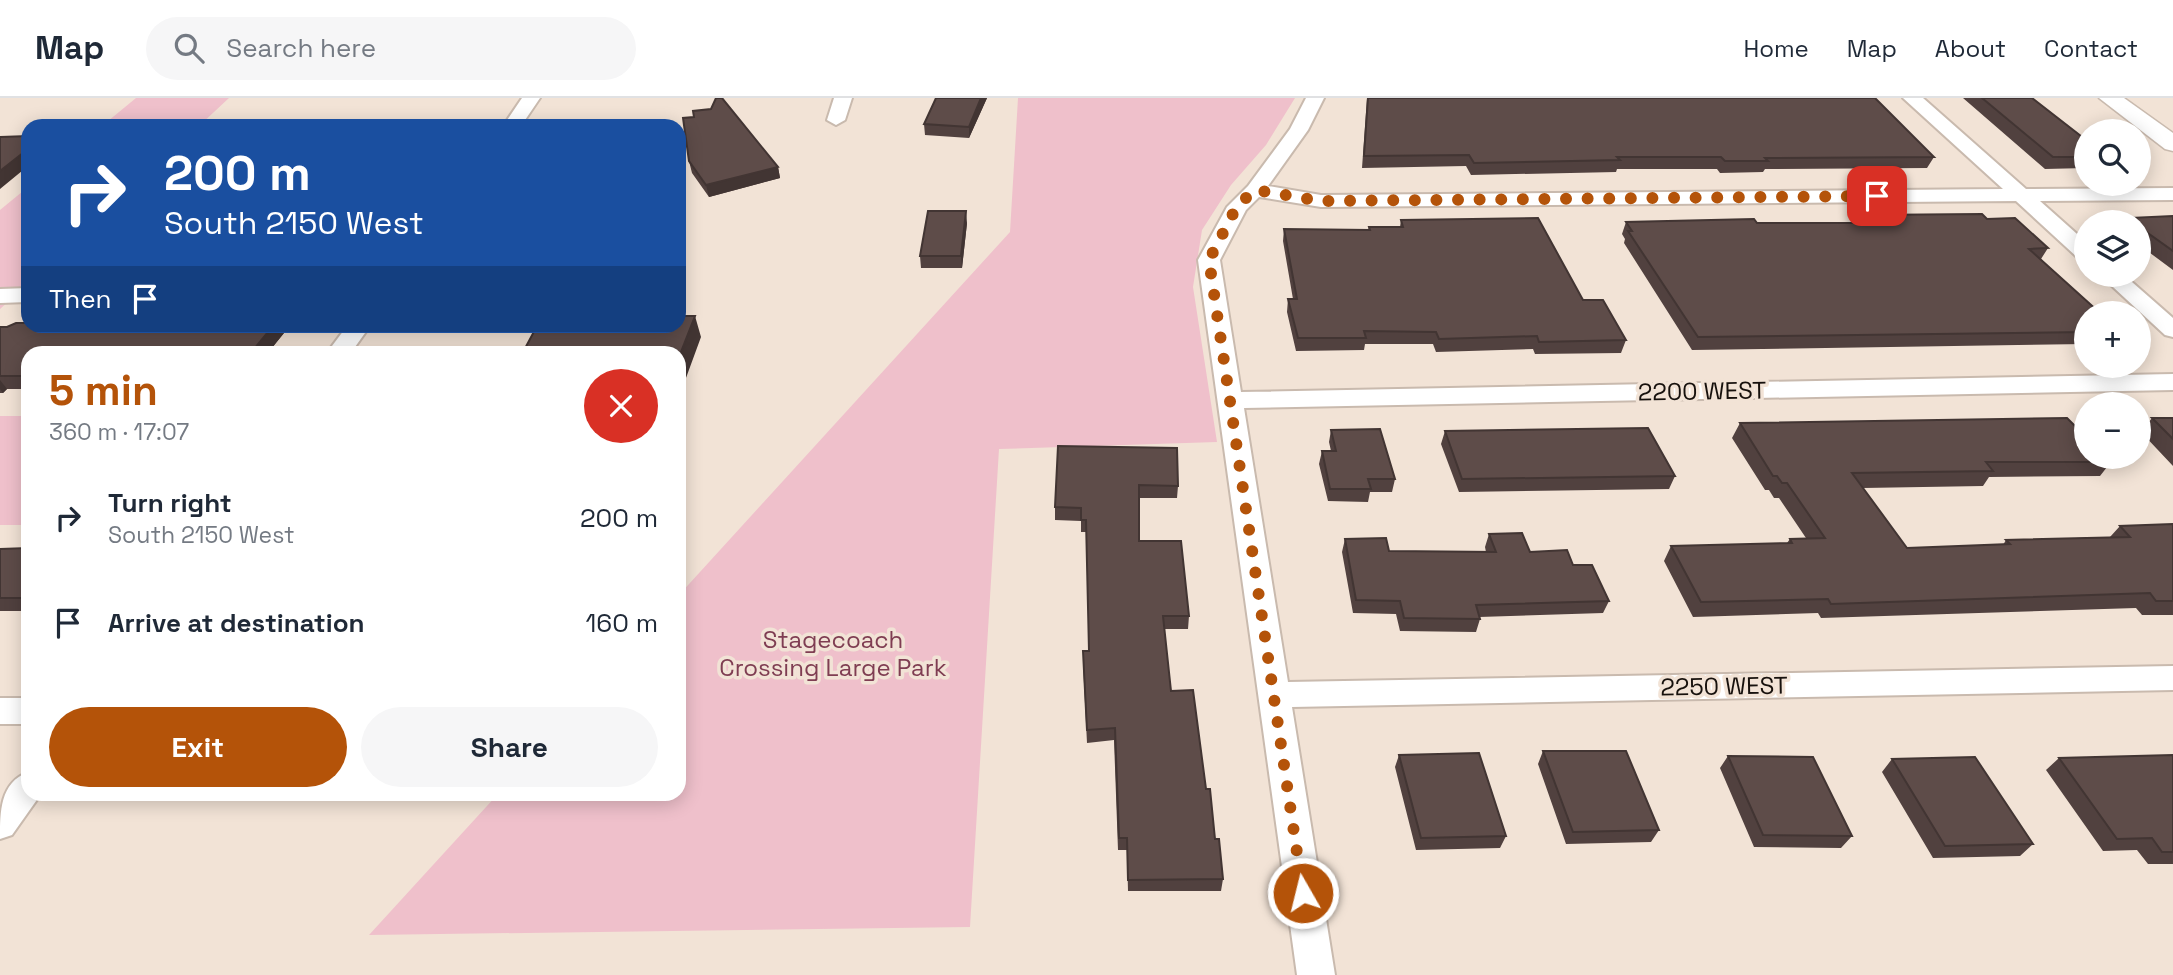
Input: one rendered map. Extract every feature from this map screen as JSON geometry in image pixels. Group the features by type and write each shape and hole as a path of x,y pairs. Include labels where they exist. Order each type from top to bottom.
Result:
{"street":[{"path":"517,119 531,98"},
{"path":"836,120 843,98"},
{"path":"1315,98 1299,130 1255,190 1237,206 1209,260 1316,975"},
{"path":"1912,98 2074,242"},
{"path":"2110,98 2173,144"},
{"path":"1255,190 1321,201 2173,194"},
{"path":"2125,287 2173,330"},
{"path":"0,296 21,295"},
{"name":"2200 WEST","path":"1230,400 2173,382"},
{"name":"2250 WEST","path":"1274,695 2173,678"},
{"path":"0,711 21,710"},
{"path":"0,824 21,796"}],"green space":[{"path":"136,98 229,98 206,119 110,119"},
{"name":"Stagecoach Crossing Large Park","path":"1018,98 1295,98 1266,145 1231,185 1202,230 1193,287 1217,442 999,449 970,927 369,935 492,801 686,801 686,587 1010,232"},
{"path":"21,193 21,290 0,309 0,210"},
{"path":"0,416 21,416 21,525 0,525"}],"building":[{"path":"716,98 722,98 778,167 706,185 689,161 686,119 683,118 694,117 693,111 711,109"},
{"path":"936,98 981,98 969,127 924,124"},
{"path":"1368,98 1875,98 1934,157 1765,158 1768,161 1725,161 1721,157 1617,157 1620,160 1474,163 1469,155 1364,156"},
{"path":"1982,98 2032,98 2074,131 2074,157 2053,157"},
{"path":"21,136 21,154 0,171 0,137"},
{"path":"928,211 966,211 961,256 920,256"},
{"path":"1982,214 1987,219 2015,218 2048,248 2029,249 2087,301 2074,301 2074,332 1698,337 1628,231 1632,231 1626,222 1754,219 1757,223 1874,223 1866,215"},
{"path":"2173,216 2173,251 2151,235 2151,217"},
{"path":"1538,218 1583,300 1603,300 1626,340 1539,342 1537,336 1439,339 1436,332 1364,331 1366,338 1298,338 1288,299 1297,299 1284,229 1370,230 1369,227 1403,227 1401,220"},
{"path":"686,316 695,316 683,346 526,346 533,333 686,333"},
{"path":"21,323 21,333 267,333 257,346 21,346 21,376 0,376 0,327"},
{"path":"2067,418 2074,425 2074,462 1986,462 1993,471 1852,473 1907,548 2010,544 2006,540 2130,537 2120,526 2173,524 2173,601 2156,601 2150,593 1831,604 1828,599 1701,602 1671,546 1792,543 1790,539 1825,538 1787,483 1782,483 1777,476 1773,476 1740,423"},
{"path":"2152,418 2173,418 2173,439"},
{"path":"1648,428 1675,476 1462,479 1445,431"},
{"path":"1380,429 1395,479 1368,479 1371,489 1330,489 1322,451 1336,451 1331,430"},
{"path":"1058,446 1177,448 1178,486 1139,485 1139,541 1181,541 1189,616 1163,616 1171,691 1193,690 1206,789 1210,789 1215,839 1219,839 1223,879 1128,880 1127,838 1119,838 1115,728 1087,730 1083,651 1089,651 1086,520 1081,520 1081,508 1055,507"},
{"path":"1522,533 1530,552 1567,550 1573,565 1592,565 1609,601 1476,605 1480,619 1404,618 1400,601 1356,600 1345,539 1386,538 1389,551 1496,552 1489,534"},
{"path":"21,548 21,598 0,598 0,549"},
{"path":"1543,751 1626,751 1659,830 1573,832"},
{"path":"1479,753 1506,836 1421,838 1399,755"},
{"path":"2173,755 2173,852 2162,852 2152,838 2117,839 2059,758"},
{"path":"1728,756 1813,757 1852,836 1763,835"},
{"path":"1975,757 2033,844 1945,846 1892,759"}],"route":[{"path":"1303,893 1209,260 1224,226 1237,206 1255,190 1321,201 1877,196"}]}
